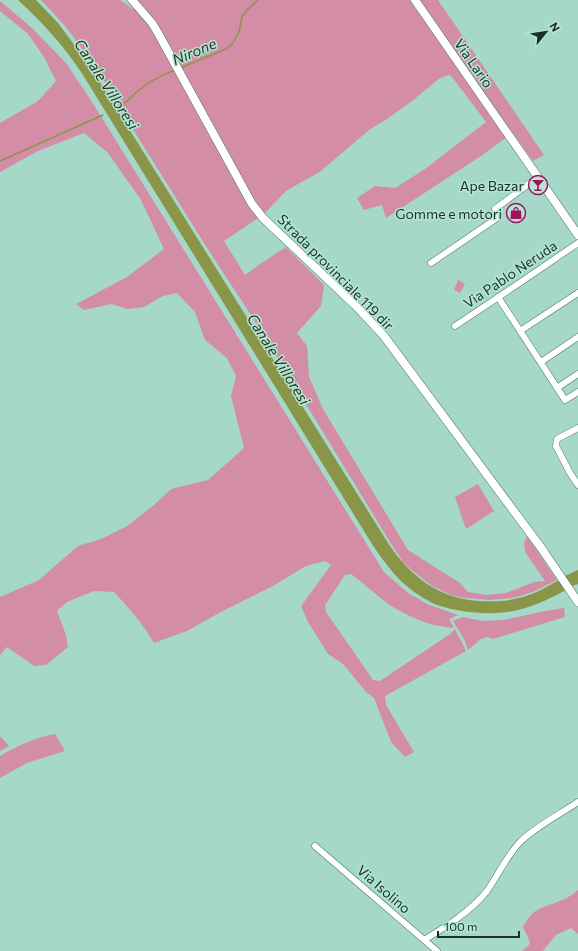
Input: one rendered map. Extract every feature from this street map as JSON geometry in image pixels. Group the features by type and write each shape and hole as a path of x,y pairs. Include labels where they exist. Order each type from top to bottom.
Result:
{"street":[{"name":"Strada provinciale 119 dir","path":"125,0 134,3 152,23 252,204 263,218 357,307 384,336 520,520 578,602"},
{"name":"Via Lario","path":"415,0 578,235"},
{"path":"431,263 497,218 495,209 538,177"},
{"name":"Via Pablo Neruda","path":"455,326 578,243"},
{"path":"520,331 578,293"},
{"path":"498,297 565,400 578,392"},
{"path":"540,362 578,337"},
{"path":"557,388 578,374"},
{"path":"578,428 557,439 556,443 556,446 578,486"},
{"path":"424,940 459,918 472,906 486,891 520,842 536,829 578,802"},
{"name":"Via Isolino","path":"315,846 437,951"}],"shaded area":[{"name":"Canale Villoresi","path":"18,0 36,0 58,23 89,65 388,543 406,566 427,584 451,596 465,599 502,601 523,597 559,580 566,590 537,604 518,610 499,613 478,613 446,608 428,601 414,592 397,577 383,560 367,536 83,75 53,36"},
{"path":"41,0 120,0 133,9 139,3 136,0 410,0 507,137 481,156 386,218 382,205 364,210 357,198 375,186 395,188 425,169 486,122 452,77 449,75 440,78 412,101 369,130 321,171 286,191 264,214 224,241 245,275 286,247 324,285 321,306 297,333 307,346 309,377 323,409 408,550 460,583 468,592 486,595 506,593 534,582 545,581 525,552 524,543 527,536 557,580 533,592 513,598 491,600 465,598 451,595 432,586 403,562 262,332 209,251 99,72 66,27"},
{"path":"417,0 438,0 544,155 533,161"},
{"path":"0,1 32,28 66,63 92,102 384,572 408,593 429,605 458,615 449,619 454,628 434,625 422,621 387,603 351,574 345,575 325,605 326,612 373,680 380,681 450,634 455,629 466,651 385,696 386,705 414,752 405,757 391,742 374,698 366,692 343,664 328,654 308,622 301,606 331,565 325,561 306,566 273,586 187,631 154,643 136,616 114,592 94,591 67,602 57,611 66,635 68,647 46,665 34,666 7,647 0,655 0,597 39,580 78,546 101,539 127,526 154,505 171,489 208,480 244,448 231,396 236,376 227,358 205,340 195,312 177,293 163,296 144,307 128,309 111,304 84,310 76,304 127,277 164,249 141,200 108,153 84,133 38,151 0,172 0,123 38,101 56,81 44,57 28,34 0,11"},
{"path":"458,280 465,284 460,293 454,290"},
{"path":"478,484 494,511 466,529 455,497"},
{"path":"578,570 578,584 572,586 565,576"},
{"path":"564,608 565,617 493,639 487,637 481,639 468,650 465,641 453,621 463,617 483,621 504,620"},
{"path":"55,734 65,751 27,763 0,778 0,756 27,742"},
{"path":"0,736 9,746 0,751"},
{"path":"578,890 578,934 571,928 556,935 543,951 522,951 530,944 523,927 531,915 539,909 566,898"}],"waterway":[{"name":"Nirone","path":"180,68 226,49 233,43 239,32 242,17 258,0"},
{"name":"Nirone","path":"121,106 150,82 175,70"},
{"name":"Nirone","path":"0,161 103,115"}],"place":[{"name":"Ape Bazar","path":"538,185"},
{"name":"Gomme e motori","path":"516,213"}]}
